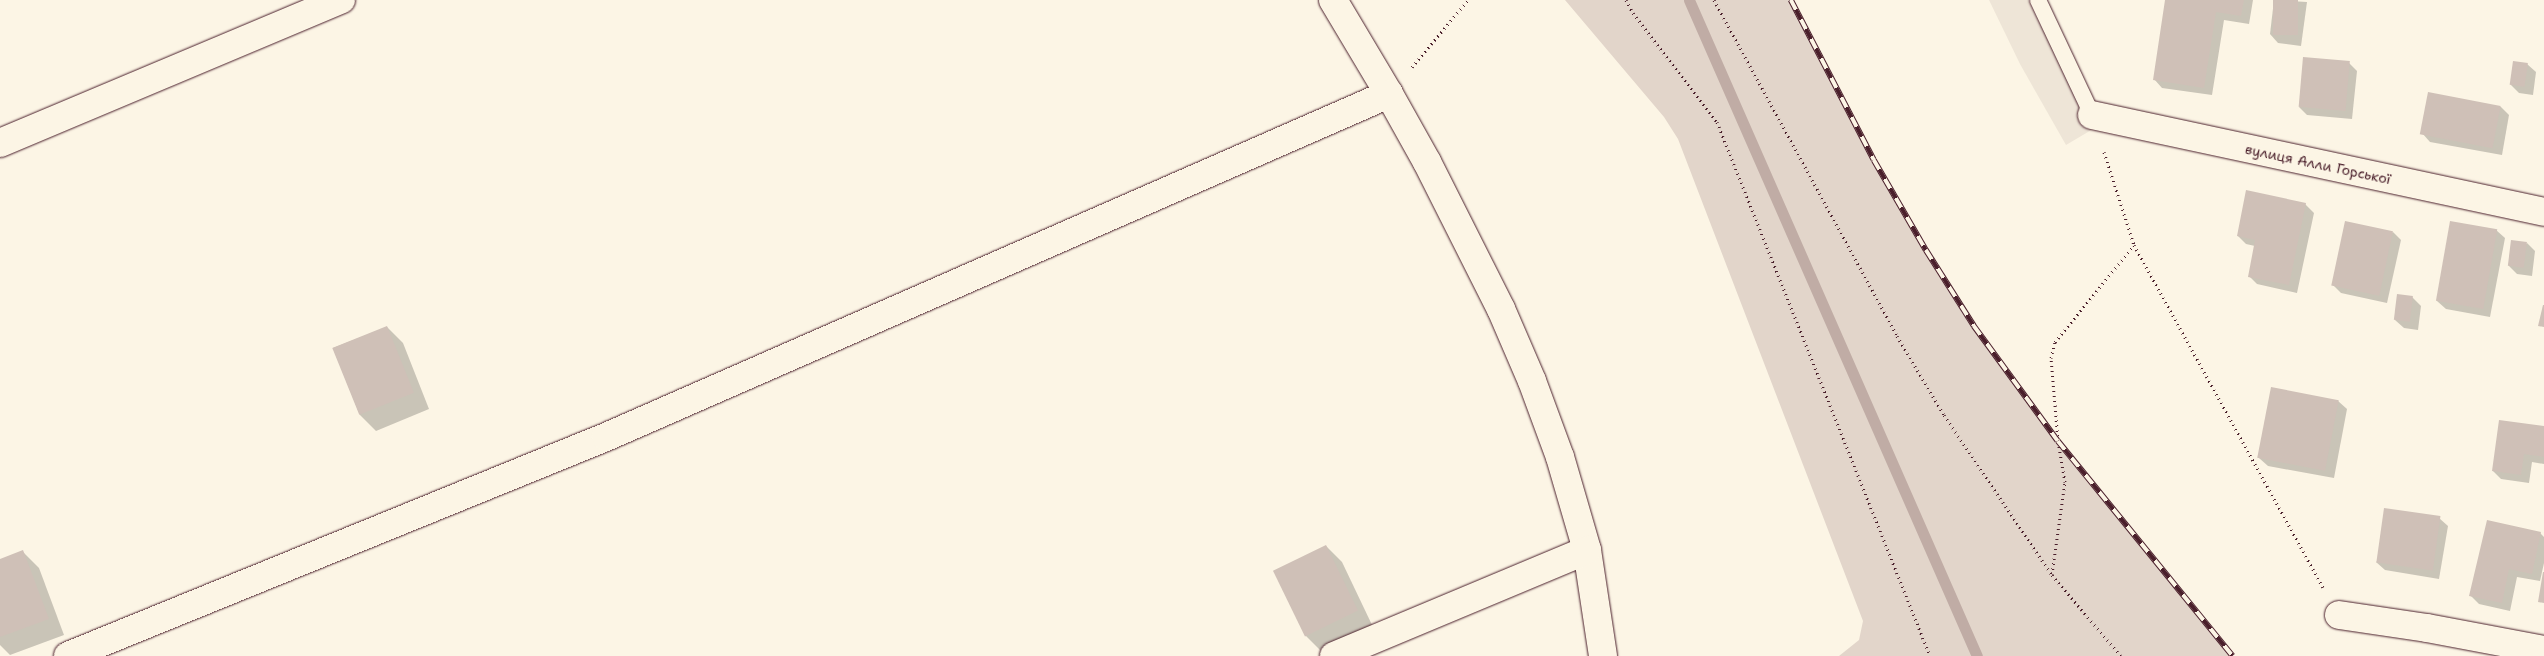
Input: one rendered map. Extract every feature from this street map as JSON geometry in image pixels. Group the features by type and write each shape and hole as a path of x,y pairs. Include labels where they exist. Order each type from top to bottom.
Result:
{"street":[{"path":"0,143 341,0"},
{"path":"1333,0 1389,94 1501,309 1532,381 1560,457 1587,550 1603,656"},
{"path":"68,656 606,437 1389,94"},
{"name":"вулиця Алли Горської","path":"2092,116 2544,212"},
{"path":"1334,656 1587,550"},
{"path":"2339,615 2427,628 2544,650"}],"lane":[{"path":"2038,0 2092,116"}],"path":[{"path":"1389,94 1468,0"},
{"path":"1626,0 1633,13 1716,122 1930,656"},
{"path":"1714,0 1898,336 1944,415 2052,575 2121,656"},
{"path":"2092,116 2134,246 2339,615"},
{"path":"2052,575 2065,482 2051,376 2053,350 2055,342 2134,246"}],"shaded area":[{"path":"1565,0 1791,0 1874,160 1926,250 1974,326 2058,441 2233,656 1839,656 1859,640 1863,621 1678,139 1664,117"},
{"path":"1989,0 2028,0 2093,129 2066,145 2020,64"}],"building":[{"path":"2165,0 2244,0 2241,16 2216,12 2204,88 2153,80"},
{"path":"2273,0 2298,0 2298,35 2273,35"},
{"path":"2303,57 2350,61 2345,111 2299,107"},
{"path":"2513,61 2528,63 2525,87 2510,85"},
{"path":"2428,92 2501,106 2492,148 2420,134"},
{"path":"2246,190 2306,203 2289,285 2248,277 2255,240 2237,236"},
{"path":"2345,221 2393,231 2379,296 2331,286"},
{"path":"2450,221 2497,229 2483,309 2436,301"},
{"path":"2511,240 2527,242 2524,268 2508,266"},
{"path":"2397,294 2413,296 2410,322 2394,320"},
{"path":"2544,305 2544,327 2538,326"},
{"path":"387,326 414,393 359,415 332,348"},
{"path":"2271,387 2339,400 2325,471 2257,458"},
{"path":"2499,420 2544,426 2544,457 2524,454 2521,475 2492,471"},
{"path":"2384,508 2440,516 2433,570 2376,562"},
{"path":"2487,520 2541,532 2532,574 2509,569 2502,603 2469,596"},
{"path":"1326,545 1358,611 1305,636 1273,571"},
{"path":"23,550 49,619 0,637 0,559"},
{"path":"2544,572 2544,603 2538,602"}],"waterway":[{"path":"1689,0 1977,656"}],"railway":[{"path":"1791,0 1874,160 1926,250 1974,326 2058,441 2233,656"}]}
